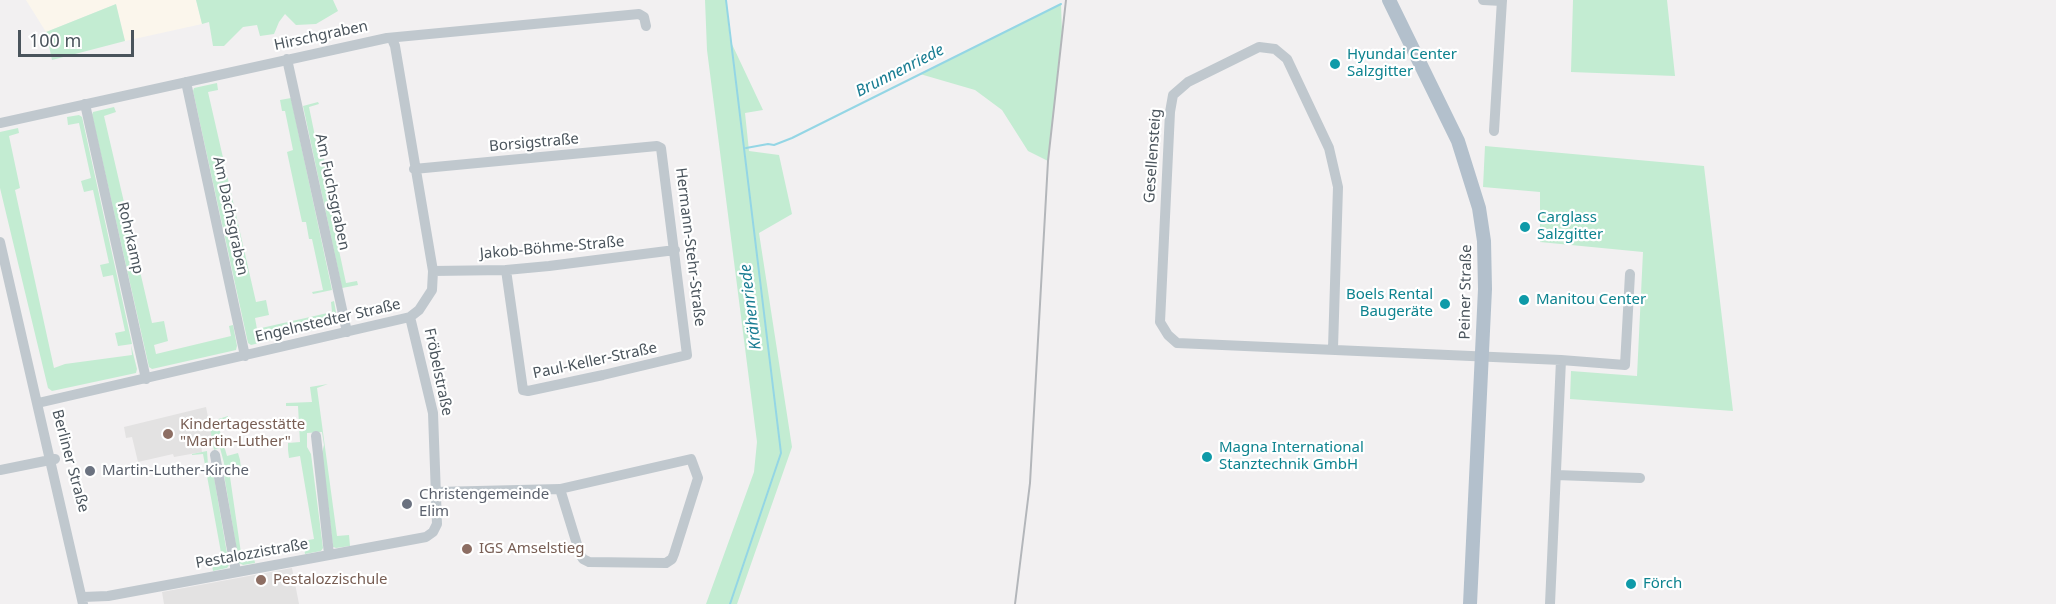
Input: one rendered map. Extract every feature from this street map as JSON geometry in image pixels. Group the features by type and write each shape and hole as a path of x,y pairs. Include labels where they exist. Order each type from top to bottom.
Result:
{"main road":[{"name":"Peiner Straße","path":"1389,0 1458,141 1479,208 1486,264 1470,604"}],"street":[{"path":"1483,0 1502,1 1494,131"},
{"name":"Hirschgraben","path":"0,123 359,43 639,14 644,17 646,26"},
{"name":"Engelnstedter Straße","path":"38,403 410,317 429,298 434,282 433,272 392,39"},
{"name":"Gesellensteig","path":"1332,348 1338,187 1329,148 1287,59 1275,49 1259,47 1188,82 1173,94 1170,112 1160,322 1168,335 1177,343 1332,348 1625,365 1630,274"},
{"name":"Am Fuchsgraben","path":"287,59 347,332"},
{"name":"Am Dachsgraben","path":"186,82 245,356"},
{"name":"Rohrkamp","path":"85,104 146,379"},
{"name":"Borsigstraße","path":"414,169 657,146"},
{"name":"Hermann-Stehr-Straße","path":"657,146 663,152 687,355"},
{"name":"Berliner Straße","path":"0,242 40,420 85,578 83,601"},
{"name":"Jakob-Böhme-Straße","path":"433,272 506,270 581,263 675,250"},
{"name":"Paul-Keller-Straße","path":"506,270 523,390 528,391 687,355"},
{"name":"Fröbelstraße","path":"410,317 433,413 437,524 433,532 426,537"},
{"path":"1550,604 1561,360"},
{"path":"315,436 329,554"},
{"path":"215,455 236,572"},
{"path":"0,470 52,459"},
{"path":"435,492 560,489 691,459 694,462 697,482 674,554 672,559 666,563 589,562 583,559 560,489"},
{"path":"1556,475 1640,478"},
{"name":"Pestalozzistraße","path":"83,601 426,537"}],"shaded area":[{"path":"26,0 196,0 202,24 125,41 116,4 46,32"},
{"name":"Kindertagesstätte \"Martin-Luther\"","path":"206,407 213,442 201,444 202,452 174,457 173,454 138,462 132,437 126,438 124,427"},
{"name":"Pestalozzischule","path":"292,568 299,604 164,604 162,592"}],"green space":[{"path":"196,0 333,0 338,11 316,24 296,25 285,14 274,34 260,36 257,25 243,27 224,46 213,46 209,22 202,24"},
{"path":"705,0 726,0 730,40 763,110 745,113 749,151 779,155 792,214 759,233 792,447 737,604 706,604 754,472 757,442 707,50"},
{"path":"1573,0 1667,0 1675,76 1571,72"},
{"path":"116,4 125,41 52,60 46,32"},
{"path":"1061,4 1062,32 1048,161 1028,151 1002,110 975,90 920,74"},
{"path":"217,83 218,90 208,92 256,302 266,300 269,315 255,318 257,329 332,312 331,302 334,301 338,324 251,345 248,343 193,91 194,88"},
{"path":"291,98 332,290 313,294 312,292 323,290 312,239 309,239 306,222 302,222 287,152 293,150 285,111 282,111 280,100"},
{"path":"318,102 319,104 309,107 317,146 321,145 335,208 332,209 336,226 334,227 346,283 357,281 358,285 342,288 303,106"},
{"path":"114,107 116,112 104,116 152,323 164,321 168,341 154,345 156,354 231,336 229,326 233,325 236,350 152,369 149,367 92,115 93,112"},
{"path":"79,115 82,117 132,344 118,346 115,333 125,331 113,275 103,277 100,265 109,263 93,190 84,192 81,181 91,178 79,123 68,125 67,117"},
{"path":"18,128 19,133 9,136 20,188 15,190 54,368 65,364 132,355 131,345 136,373 52,391 48,388 0,188 0,132"},
{"path":"1485,146 1704,166 1733,411 1570,399 1571,371 1637,376 1643,252 1540,242 1540,192 1483,187"},
{"path":"328,384 317,388 337,536 349,535 350,546 333,547 322,453 324,445 322,432 307,433 307,447 311,454 323,548 321,551 305,554 303,541 314,539 300,456 289,458 288,450 288,443 300,442 298,406 286,406 286,403 312,402 310,387"},
{"path":"228,416 228,418 217,421 227,456 238,453 240,460 241,468 229,470 241,553 253,551 255,563 243,565 239,563 223,469 224,463 220,448 214,450 209,422"},
{"path":"207,451 208,465 213,471 229,565 227,568 213,571 211,560 222,558 203,454 192,455"}],"waterway":[{"name":"Krähenriede","path":"726,0 781,453 730,604"},
{"name":"Brunnenriede","path":"746,148 774,145 792,138 1061,4"}],"railway":[{"path":"1015,604 1030,483 1048,161 1066,0"}],"place":[{"name":"Hyundai Center Salzgitter","path":"1335,64"},
{"name":"Carglass Salzgitter","path":"1525,227"},
{"name":"Manitou Center","path":"1524,300"},
{"name":"Boels Rental Baugeräte","path":"1445,304"},
{"name":"Kindertagesstätte \"Martin-Luther\"","path":"168,434"},
{"name":"Magna International Stanztechnik GmbH","path":"1207,457"},
{"name":"Martin-Luther-Kirche","path":"90,471"},
{"name":"Christengemeinde Elim","path":"407,504"},
{"name":"IGS Amselstieg","path":"467,549"},
{"name":"Pestalozzischule","path":"261,580"},
{"name":"Förch","path":"1631,584"}]}
